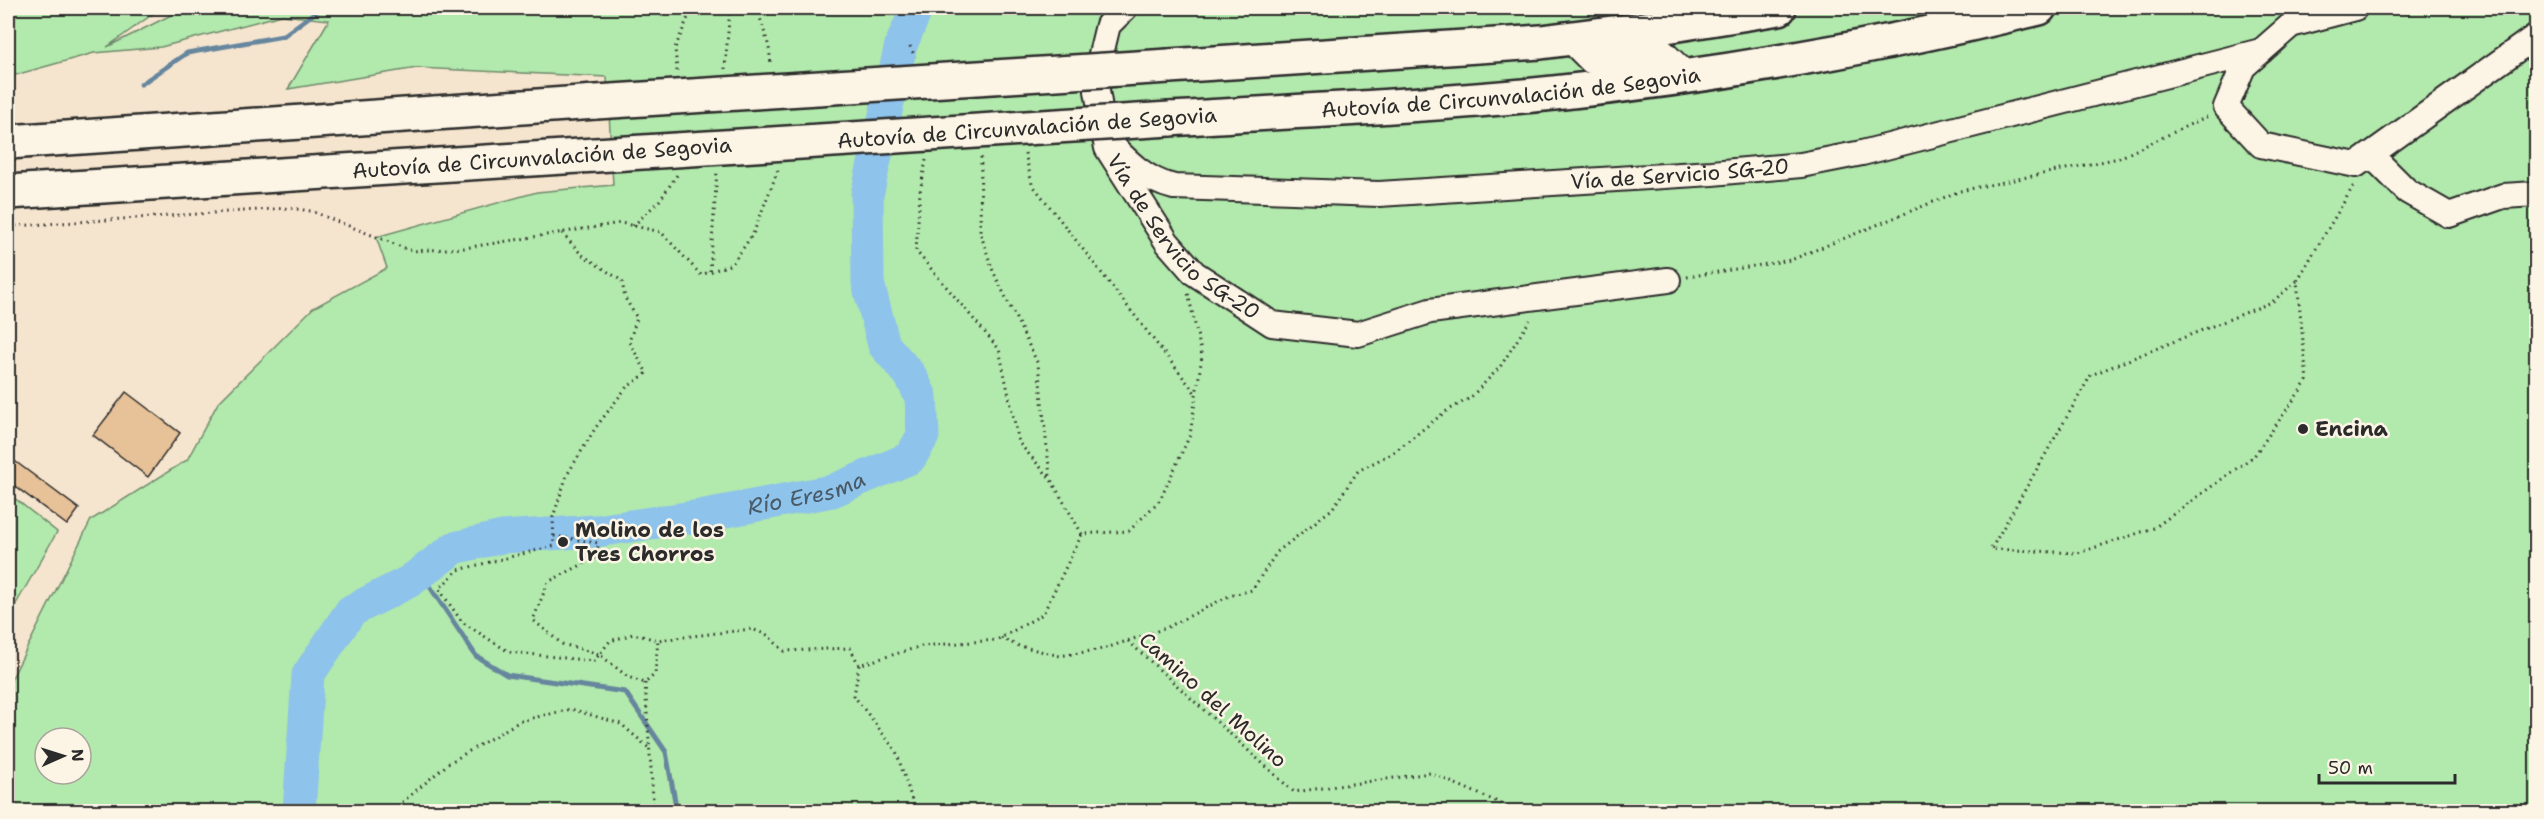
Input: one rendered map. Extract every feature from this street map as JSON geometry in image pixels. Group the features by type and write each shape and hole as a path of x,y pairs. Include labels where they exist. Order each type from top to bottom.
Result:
{"highway":[{"path":"8,142 596,102 1390,53 1568,38 1779,8"},
{"name":"Autovía de Circunvalación de Segovia","path":"8,192 1552,93 1688,76 1861,47 2039,8"}],"street":[{"name":"Vía de Servicio SG-20","path":"1125,8 1108,26 1100,58 1097,91 1107,148 1167,242 1194,273 1272,324 1359,334 1430,311 1668,280"},
{"name":"Vía de Servicio SG-20","path":"2226,107 2243,67 2292,25 2355,8"},
{"path":"2226,107 2260,145 2356,165 2370,158 2536,36"},
{"path":"1568,38 1591,61 1663,52 1688,76"},
{"name":"Vía de Servicio SG-20","path":"1104,137 1141,172 1157,183 1174,187 1379,194 1712,173 1802,165 1862,153 2261,51"},
{"path":"2370,158 2407,191 2450,215 2503,196 2536,194"}],"path":[{"path":"757,8 769,47 771,70"},
{"path":"910,46 918,65"},
{"path":"1668,280 1791,260 1960,191 2119,158 2226,107"},
{"path":"1024,150 1032,184 1196,394"},
{"path":"981,151 980,232 993,271 1038,364 1050,478"},
{"path":"926,158 920,192 916,251 999,349 1019,443 1050,478 1082,534"},
{"path":"2297,281 2307,381 2254,456 2154,528 2078,554 1991,549 2091,375 2272,302 2297,281 2370,158"},
{"path":"8,217 15,226 289,208 311,211 412,250 464,248 621,223 661,232 701,275 732,264 753,234 781,162"},
{"path":"562,232 581,254 622,281 625,298 637,318 629,342 647,373 626,388 596,427 567,475 553,517 554,546 458,570 439,589 462,622 509,652 594,661 610,641 633,634 658,640 752,629 767,635 784,651 850,648 859,665 854,696 896,751 916,812"},
{"path":"1082,534 1129,531 1160,500 1190,435 1202,356 1180,256"},
{"path":"1128,641 1166,628 1229,596 1252,590 1277,552 1332,509 1358,471 1394,452 1445,412 1470,398 1500,367 1545,296"},
{"path":"1001,638 1043,614 1082,534"},
{"path":"554,536 598,543 597,557 548,582 533,620 562,644 600,654 628,678 645,683"},
{"name":"Camino del Molino","path":"859,665 922,646 1001,638 1016,645 1060,656 1103,649 1128,641 1294,792 1430,773 1521,812"},
{"path":"645,683 655,674 658,640"},
{"path":"645,683 654,812"},
{"path":"393,811 449,763 520,721 571,709 621,724 650,750"},
{"path":"393,811 422,812"}],"green space":[{"path":"8,8 161,8 107,47 185,8 2536,8 2536,811 8,811 8,686 91,520 187,460 218,403 313,308 387,268 376,237 537,192 613,185 607,77 417,68 288,89 329,20 282,15 161,47 94,53 8,77"},
{"path":"8,493 57,532 8,618"}],"building":[{"path":"126,392 180,433 148,477 93,435"},
{"path":"8,456 79,509 67,525 8,481"}],"waterway":[{"path":"141,84 187,53 283,36 321,8"},
{"name":"Río Eresma","path":"299,812 308,675 351,611 410,581 454,548 502,537 596,531 700,516 832,491 910,458 923,436 921,397 910,375 884,345 868,283 867,195 901,45 917,8"},
{"path":"421,573 476,656 507,675 625,692 666,752 677,812"}],"place":[{"name":"Encina","path":"2303,429"},
{"name":"Molino de los Tres Chorros","path":"563,542"}]}
